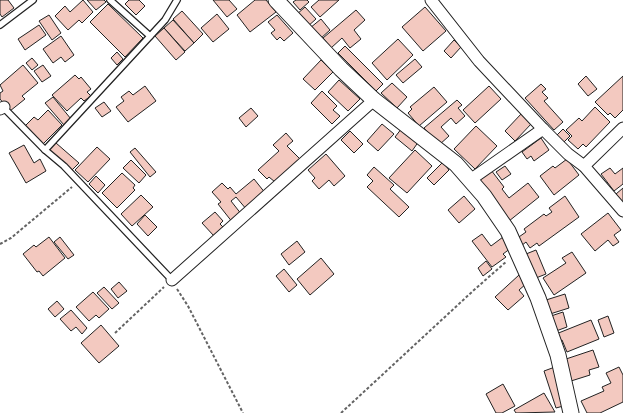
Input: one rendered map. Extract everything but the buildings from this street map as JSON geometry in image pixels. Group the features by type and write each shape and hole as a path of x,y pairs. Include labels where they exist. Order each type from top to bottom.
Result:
{"street":[{"path":"276,0 341,69 374,100 456,164 484,196 508,231 538,298 558,354 571,413"},
{"path":"431,0 479,61 543,129 568,154 584,166 623,212"},
{"path":"172,280 374,100"},
{"path":"584,166 623,128"},
{"path":"470,180 543,129"}],"lane":[{"path":"0,25 33,0"},
{"path":"110,0 150,36"},
{"path":"45,150 165,20 176,0"},
{"path":"1,107 79,181 172,280"}],"path":[{"path":"0,244 11,238 79,181"},
{"path":"341,413 474,290 517,253"},
{"path":"115,333 172,280 188,306 243,413"}]}
